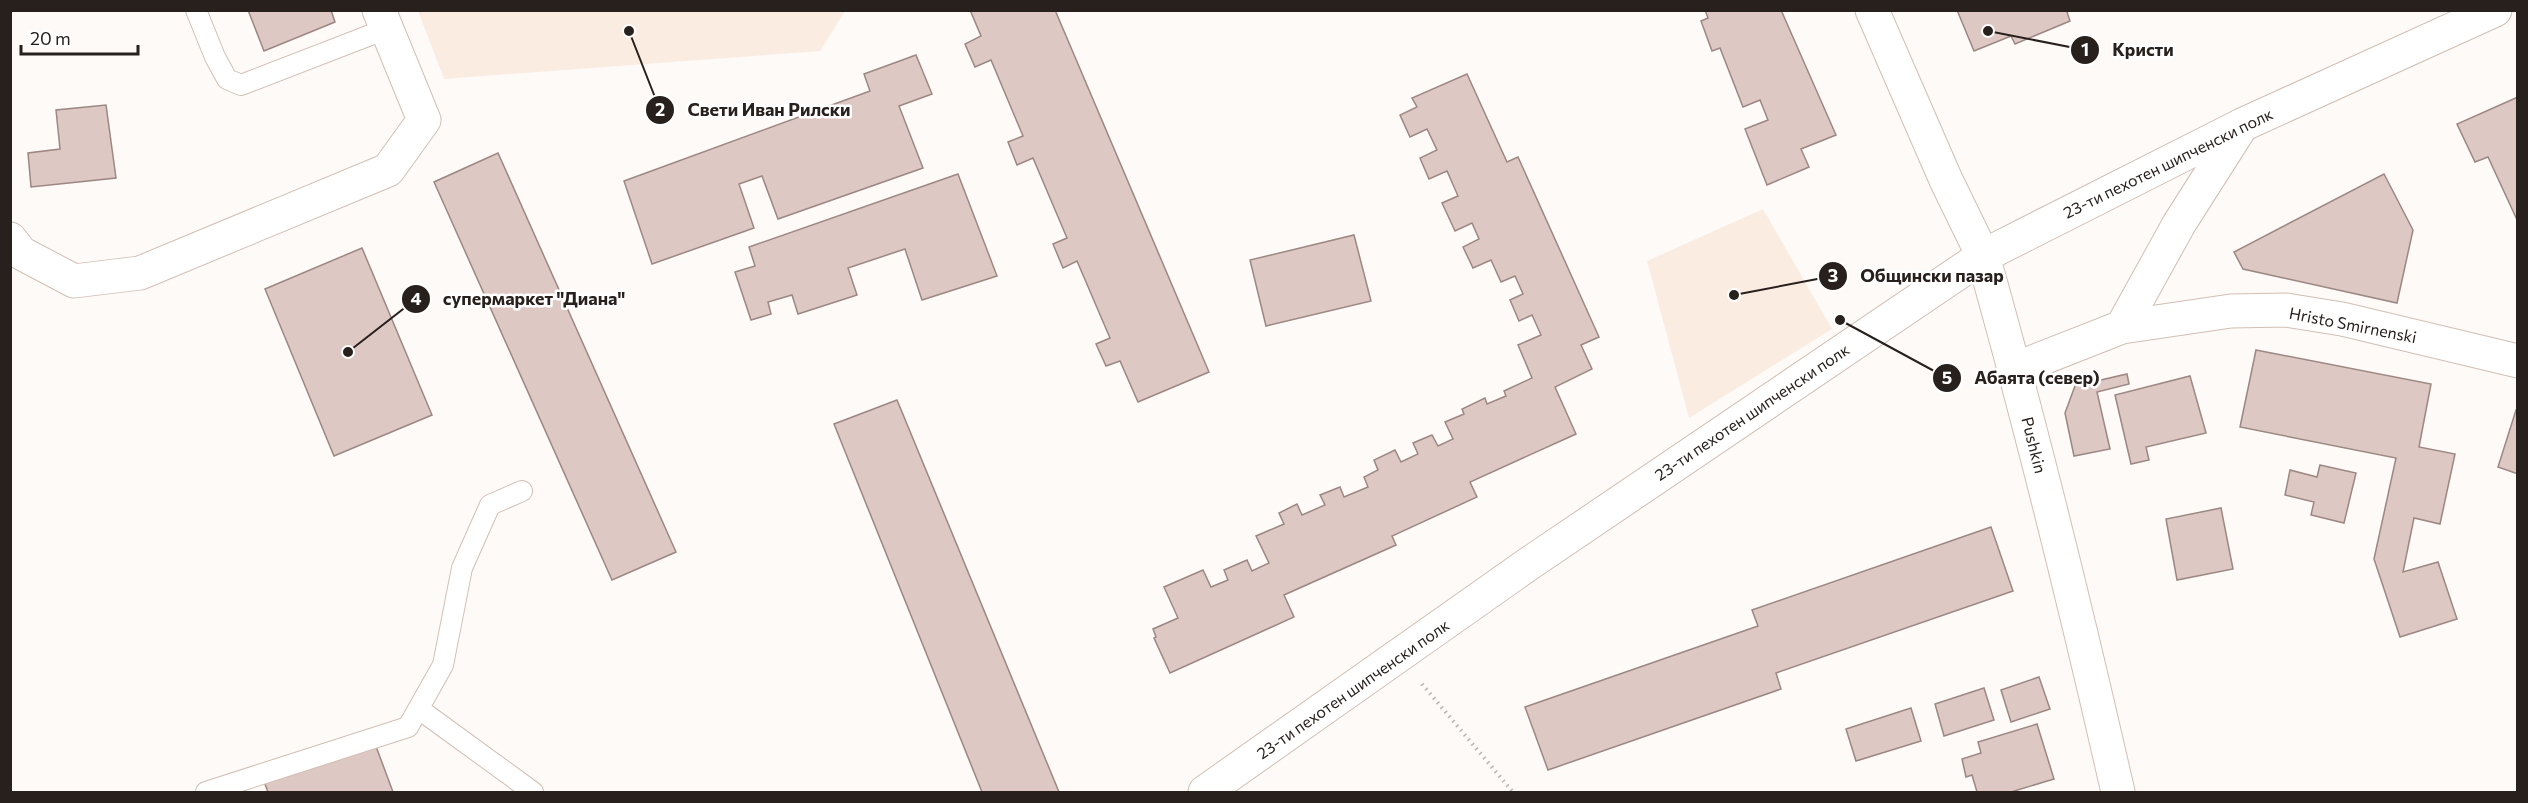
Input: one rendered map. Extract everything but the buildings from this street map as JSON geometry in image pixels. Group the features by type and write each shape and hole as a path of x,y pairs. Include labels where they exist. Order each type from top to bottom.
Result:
{"street":[{"name":"Pushkin","path":"1872,10 1946,180 1983,256 2015,369 2073,596 2118,792"},
{"name":"23-ти пехотен шипченски полк","path":"1205,792 1400,657 1527,565 1983,256 2242,125 2495,10"},
{"path":"10,239 21,253 74,281 140,273 388,170 424,120 382,20"},
{"path":"2122,327 2179,224 2242,125"},
{"name":"Hristo Smirnenski","path":"2015,369 2122,327 2231,311 2286,310 2342,320 2517,361"}],"lane":[{"path":"196,10 215,57 227,79 241,85 382,20"},
{"path":"206,792 408,727 443,665 462,568 490,505 522,491"},
{"path":"419,709 533,792"}],"path":[{"path":"1400,657 1512,791"}],"shaded area":[{"path":"418,10 845,11 820,51 444,79"},
{"path":"1763,209 1832,329 1689,418 1647,261"}],"place":[{"name":"Свети Иван Рилски","path":"629,31"},
{"name":"Кристи","path":"1988,31"},
{"name":"Общински пазар","path":"1734,295"},
{"name":"Абаята (север)","path":"1840,320"},
{"name":"супермаркет \"Диана\"","path":"348,352"}]}
